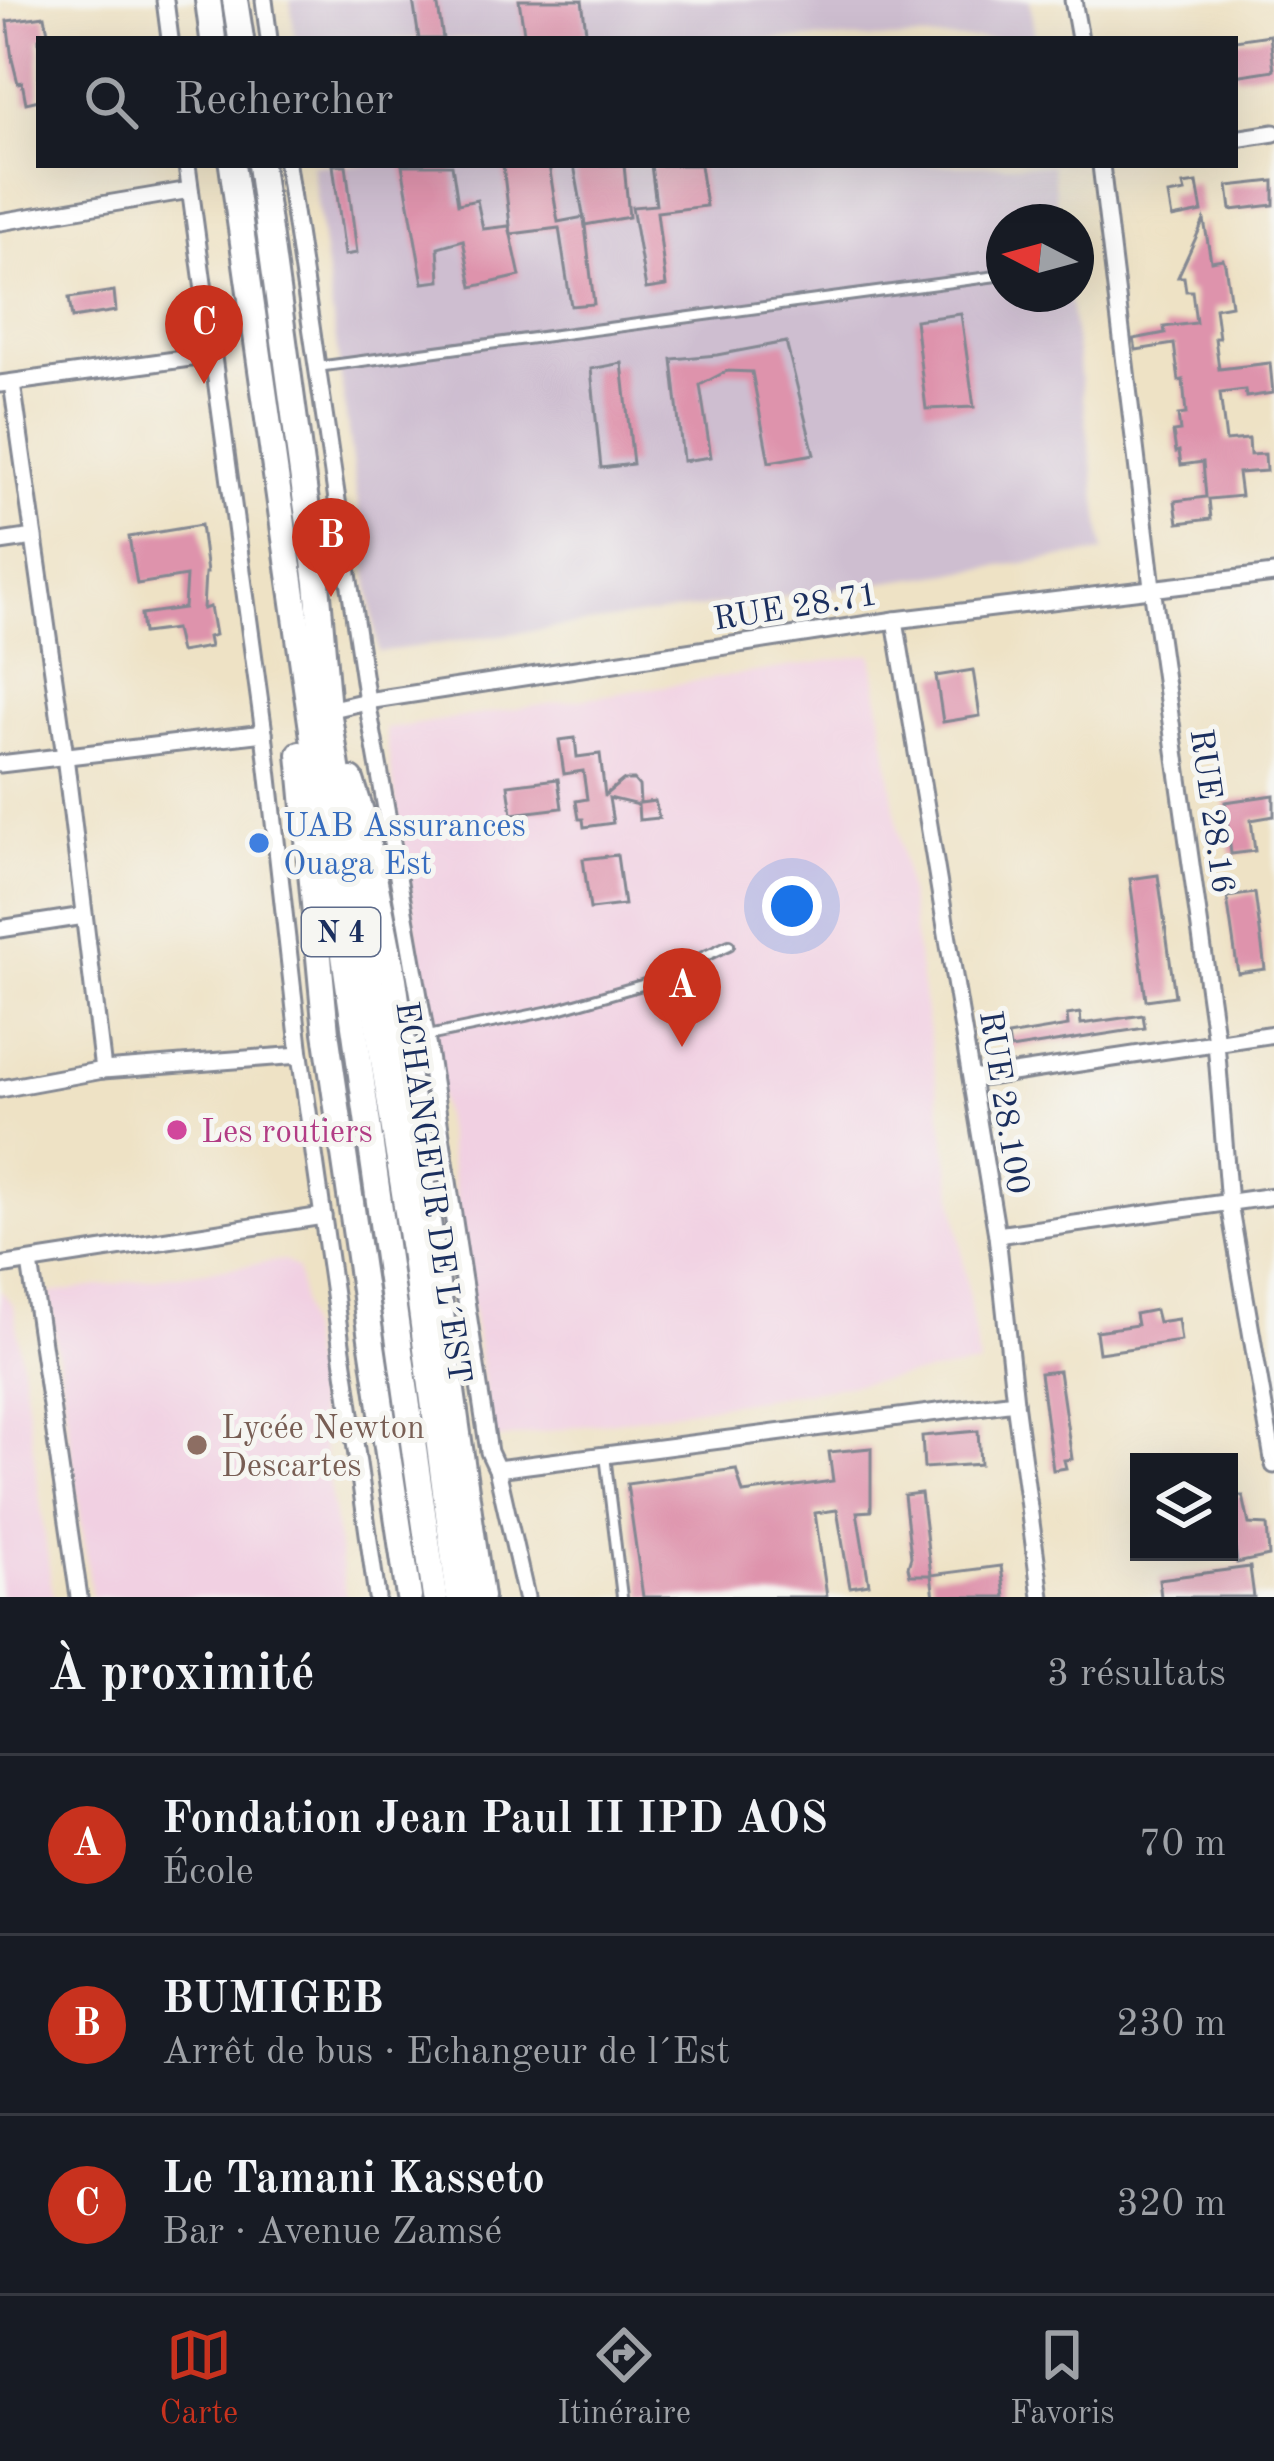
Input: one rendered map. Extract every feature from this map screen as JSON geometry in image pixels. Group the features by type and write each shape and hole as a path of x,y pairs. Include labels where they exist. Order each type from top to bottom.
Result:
{"highway":[{"path":"208,0 213,36"},
{"path":"235,0 241,36"},
{"name":"ECHANGEUR DE L´EST","path":"232,168 294,613 459,1597"},
{"name":"ECHANGEUR DE L´EST","path":"260,168 402,1266 435,1597"},
{"path":"294,613 299,746 326,1032 409,1597"},
{"path":"328,710 362,815 394,979 481,1597"}],"street":[{"path":"165,0 170,36"},
{"path":"264,0 269,36"},
{"path":"1073,0 1079,36"},
{"path":"1238,139 1274,134"},
{"path":"187,168 264,733 299,1055 376,1597"},
{"path":"287,168 367,701 427,1036 489,1452 526,1597"},
{"name":"RUE 28.16","path":"1101,168 1152,587 1216,1042 1229,1204 1274,1465"},
{"path":"0,222 190,190"},
{"path":"103,1070 65,756 6,383 212,355"},
{"path":"0,542 34,537"},
{"name":"RUE 28.71","path":"328,710 895,620 1274,574"},
{"name":"RUE 28.100","path":"895,620 998,1235 1041,1597"},
{"path":"0,764 264,733"},
{"path":"0,928 84,916"},
{"path":"973,1079 1274,1034"},
{"path":"0,1090 103,1070 299,1055"},
{"path":"998,1235 1274,1196"},
{"path":"0,1266 323,1216"},
{"path":"30,1262 79,1597"},
{"path":"497,1469 1016,1402"}],"lane":[{"path":"316,367 986,277"},
{"path":"427,1036 555,1010 642,985 729,945"},
{"path":"605,1454 622,1597"}],"shaded area":[{"path":"290,0 1030,0 1035,36 295,36"},
{"path":"312,168 1052,168 1057,204 986,204 986,312 1071,312 1104,552 378,652"},
{"path":"872,654 979,1365 492,1440 385,729"},
{"name":"Lycée Newton Descartes","path":"284,1260 297,1269 346,1597 92,1597 49,1293"},
{"path":"0,1290 14,1306 53,1597 0,1597"}],"building":[{"path":"413,0 437,0 443,36 419,36"},
{"path":"519,0 582,0 587,36 525,36"},
{"path":"45,16 48,36 36,36 36,101 26,103 22,82 18,83 7,21"},
{"path":"1270,35 1274,70 1238,76 1238,40"},
{"path":"333,168 346,168 357,253 345,255"},
{"path":"403,168 452,168 458,204 477,200 483,229 509,226 520,276 472,287 463,240 438,247 440,281 423,283"},
{"path":"503,168 549,168 558,222 584,217 594,304 571,306 559,228 511,234"},
{"path":"575,168 624,168 629,217 585,225"},
{"path":"651,168 700,168 706,206 657,212 666,286 646,289 632,207 656,205"},
{"path":"1274,181 1274,205 1231,210 1228,186"},
{"path":"1197,183 1202,212 1172,218 1168,195 1185,192 1183,185"},
{"path":"1204,220 1211,261 1223,259 1225,264 1231,305 1215,308 1219,369 1270,363 1273,393 1246,397 1245,390 1220,393 1226,441 1249,439 1250,455 1265,454 1266,471 1238,473 1241,496 1209,499 1211,519 1178,523 1175,501 1206,497 1203,462 1181,465 1176,452 1173,432 1180,431 1178,415 1186,414 1174,344 1136,350 1134,339 1165,333 1164,327 1196,323 1192,291 1186,291 1184,277 1178,277"},
{"path":"114,291 116,311 72,318 69,298"},
{"path":"961,314 974,407 926,409 915,320"},
{"path":"786,342 814,454 769,462 752,372 727,371 700,385 711,457 683,461 672,359"},
{"path":"622,363 633,464 601,468 591,369"},
{"path":"201,525 207,573 203,609 210,607 215,635 208,637 210,647 180,652 175,629 143,633 141,614 184,608 186,576 137,584 129,537"},
{"path":"973,670 980,716 943,722 936,676"},
{"path":"575,738 577,757 600,754 605,795 623,780 634,780 640,803 655,801 659,818 639,820 638,805 609,798 613,823 584,827 576,801 587,799 583,771 564,774 559,740"},
{"path":"558,779 562,808 512,814 508,785"},
{"path":"1274,795 1274,816 1251,820 1255,851 1231,854 1225,802"},
{"path":"617,855 624,905 590,909 583,859"},
{"path":"1158,875 1175,996 1146,1000 1130,879"},
{"path":"1255,893 1265,969 1238,973 1227,897"},
{"path":"1080,1013 1081,1024 1143,1015 1145,1028 1010,1049 1008,1036 1068,1026 1067,1015"},
{"path":"1155,1310 1158,1322 1178,1319 1181,1341 1099,1353 1096,1331 1137,1325 1135,1314"},
{"path":"1059,1371 1072,1459 1064,1460 1066,1468 1053,1470 1040,1373"},
{"path":"978,1431 980,1464 924,1468 922,1436"},
{"path":"871,1448 871,1511 857,1512 869,1584 850,1587 837,1510 815,1513 827,1597 643,1597 627,1484 736,1469 743,1493 833,1481 829,1452"},
{"path":"921,1493 931,1575 910,1575 904,1495"},
{"path":"1238,1496 1243,1496 1249,1524 1267,1525 1269,1556 1237,1563"},
{"path":"1001,1566 1005,1597 934,1597 931,1575"},
{"path":"1250,1567 1254,1597 1161,1597 1159,1579"}],"place":[{"name":"Le Tamani Kasseto","path":"204,384"},
{"name":"BUMIGEB","path":"331,597"},
{"name":"UAB Assurances Ouaga Est","path":"259,843"},
{"name":"Fondation Jean Paul II IPD AOS","path":"682,1047"},
{"name":"Les routiers","path":"177,1130"},
{"name":"Lycée Newton Descartes","path":"197,1445"}]}
